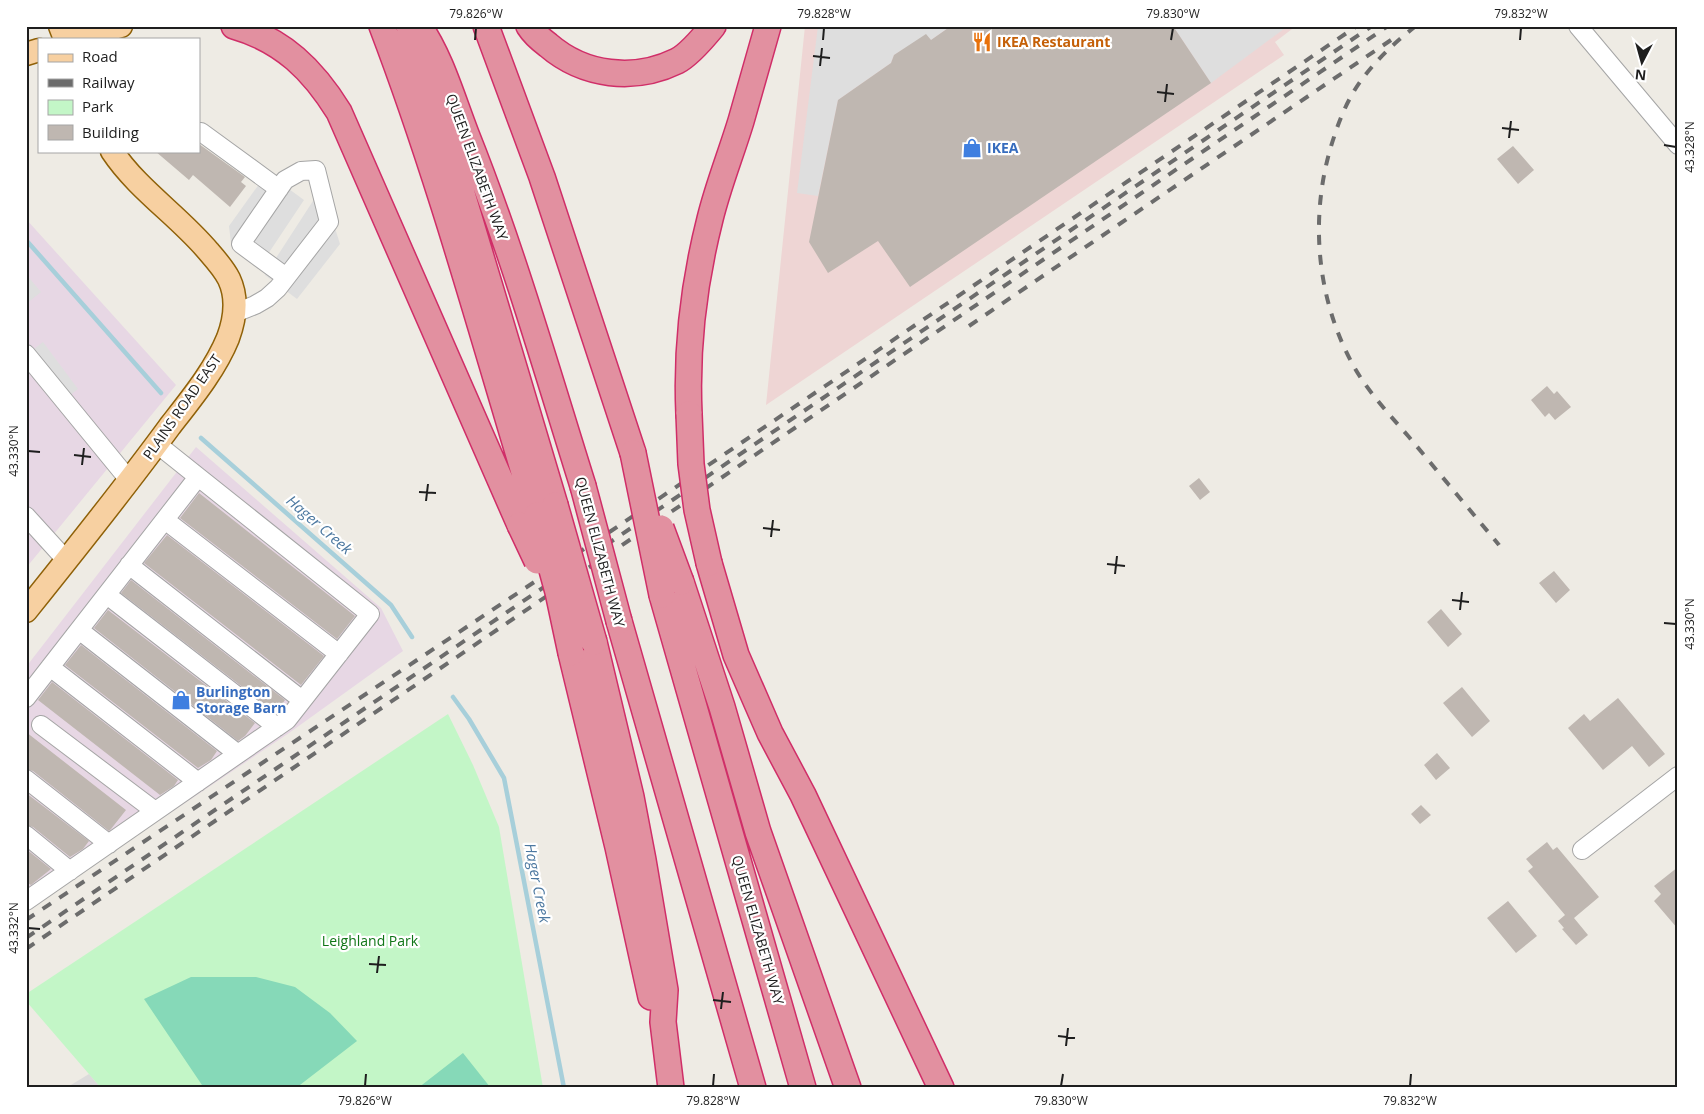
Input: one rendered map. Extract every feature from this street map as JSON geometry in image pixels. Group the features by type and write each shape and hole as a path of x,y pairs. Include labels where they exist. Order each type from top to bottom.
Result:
{"highway":[{"path":"234,26 263,37 283,48 298,60 324,87 339,112 537,515 594,642 631,797 666,990 663,1022 671,1088"},
{"path":"382,26 404,83 436,179 537,515"},
{"path":"409,26 415,54 455,170 537,515 535,557 571,653 618,847 649,993 663,1022"},
{"name":"QUEEN ELIZABETH WAY","path":"419,26 431,43 474,155 525,298 582,486 618,621 753,1088"},
{"name":"QUEEN ELIZABETH WAY","path":"486,26 542,177 633,453 672,588 803,1088"},
{"path":"529,26 533,33 565,59 588,69 614,74 649,71 678,60 704,37 713,26"},
{"path":"768,26 741,121 721,180 700,261 692,321 688,383 691,464 696,501 709,563 736,654 770,734 803,795 941,1088"},
{"path":"672,588 722,706 758,832 848,1088"}],"main road":[{"path":"60,26 65,38"},
{"path":"79,38 121,26"},
{"path":"26,54 38,50"},
{"name":"PLAINS ROAD EAST","path":"26,611 157,444 215,363 227,340 235,312 232,288 218,262 202,243 129,172 113,152"}],"street":[{"path":"1578,26 1678,144"},
{"path":"201,132 278,189"},
{"path":"235,312 255,305 267,298 286,277 329,222 316,170 301,171 285,180 241,244 286,277"},
{"path":"26,354 129,480"},
{"path":"28,898 287,720 370,614 157,444"},
{"path":"26,698 198,477"},
{"path":"26,516 66,560"},
{"path":"165,520 338,654"},
{"path":"129,566 302,700"},
{"path":"106,595 277,727"},
{"path":"79,630 238,754"},
{"path":"50,667 198,782"},
{"path":"41,725 155,811"},
{"path":"1582,850 1678,776"},
{"path":"26,779 108,844"},
{"path":"26,836 70,870"}],"shaded area":[{"name":"IKEA","path":"805,26 1296,26 1275,42 1284,55 766,405"},
{"path":"818,26 951,26 931,40 926,35 894,55 891,63 838,100 818,196 797,193"},
{"path":"1173,26 1288,26 1211,83"},
{"path":"267,173 304,200 258,269 231,243 229,226"},
{"path":"322,187 340,244 297,299 265,275"},
{"path":"26,219 176,385 26,568"},
{"path":"26,274 41,292 26,304"},
{"path":"43,342 78,389 69,396 34,349"},
{"name":"Burlington Storage Barn","path":"196,447 381,608 403,651 289,733 26,910 26,667"},
{"path":"89,1074 101,1088 66,1088"}],"green space":[{"name":"Leighland Park","path":"448,714 473,765 499,827 543,1088 101,1088 26,1001 26,994"},
{"path":"191,977 256,977 295,987 330,1013 357,1041 296,1088 204,1088 144,999"},
{"path":"463,1053 490,1087 418,1088"}],"building":[{"name":"IKEA","path":"951,26 1173,26 1211,83 910,287 878,241 828,273 809,242 838,100 891,63 894,55 926,34 931,40"},
{"path":"200,145 245,177 241,182 246,186 230,207 193,175 189,180 156,152 200,152"},
{"path":"1513,146 1534,170 1518,184 1497,159"},
{"path":"1547,386 1554,394 1557,391 1571,407 1555,420 1549,413 1545,417 1531,400"},
{"path":"1199,478 1210,492 1200,500 1189,486"},
{"path":"199,493 355,616 337,639 180,518"},
{"path":"167,535 324,656 301,685 144,563"},
{"path":"1554,571 1570,590 1556,603 1539,583"},
{"path":"131,580 285,700 276,713 121,593"},
{"path":"1441,609 1462,634 1448,647 1427,622"},
{"path":"108,610 255,723 245,736 238,741 94,628"},
{"path":"81,645 217,751 211,760 198,768 65,665"},
{"path":"52,682 178,780 174,786 160,795 38,700"},
{"path":"1462,687 1490,721 1472,737 1443,703"},
{"path":"1618,698 1665,754 1649,767 1632,746 1603,770 1568,728 1584,714 1590,721"},
{"path":"26,732 126,810 109,831 33,771 26,769"},
{"path":"1437,753 1450,768 1436,780 1424,765"},
{"path":"26,793 89,841 83,849 70,857 33,827 26,825"},
{"path":"1421,805 1431,815 1420,824 1411,814"},
{"path":"1547,842 1553,850 1557,847 1599,897 1574,918 1588,935 1576,945 1562,929 1564,928 1558,921 1565,915 1528,871 1533,867 1526,859"},
{"path":"26,849 51,869 31,885 26,882"},
{"path":"1678,867 1678,929 1654,901 1661,894 1654,886"},
{"path":"1508,901 1537,936 1516,953 1487,918"}],"waterway":[{"name":"Hager Creek","path":"26,240 161,393"},
{"name":"Hager Creek","path":"201,438 391,605 412,637"},
{"name":"Hager Creek","path":"453,697 469,719 504,778 564,1088"}],"railway":[{"path":"26,920 611,531 1357,26"},
{"path":"26,938 1372,26"},
{"path":"26,949 1388,26"},
{"path":"1416,26 1386,52 1366,74 1352,95 1339,123 1326,165 1321,194 1319,223 1320,253 1324,282 1330,311 1340,338 1359,375 1379,402 1499,545"},
{"path":"969,326 1391,40"}],"place":[{"name":"IKEA Restaurant","path":"982,42"},
{"name":"IKEA","path":"972,148"},
{"name":"Burlington Storage Barn","path":"181,700"}]}
